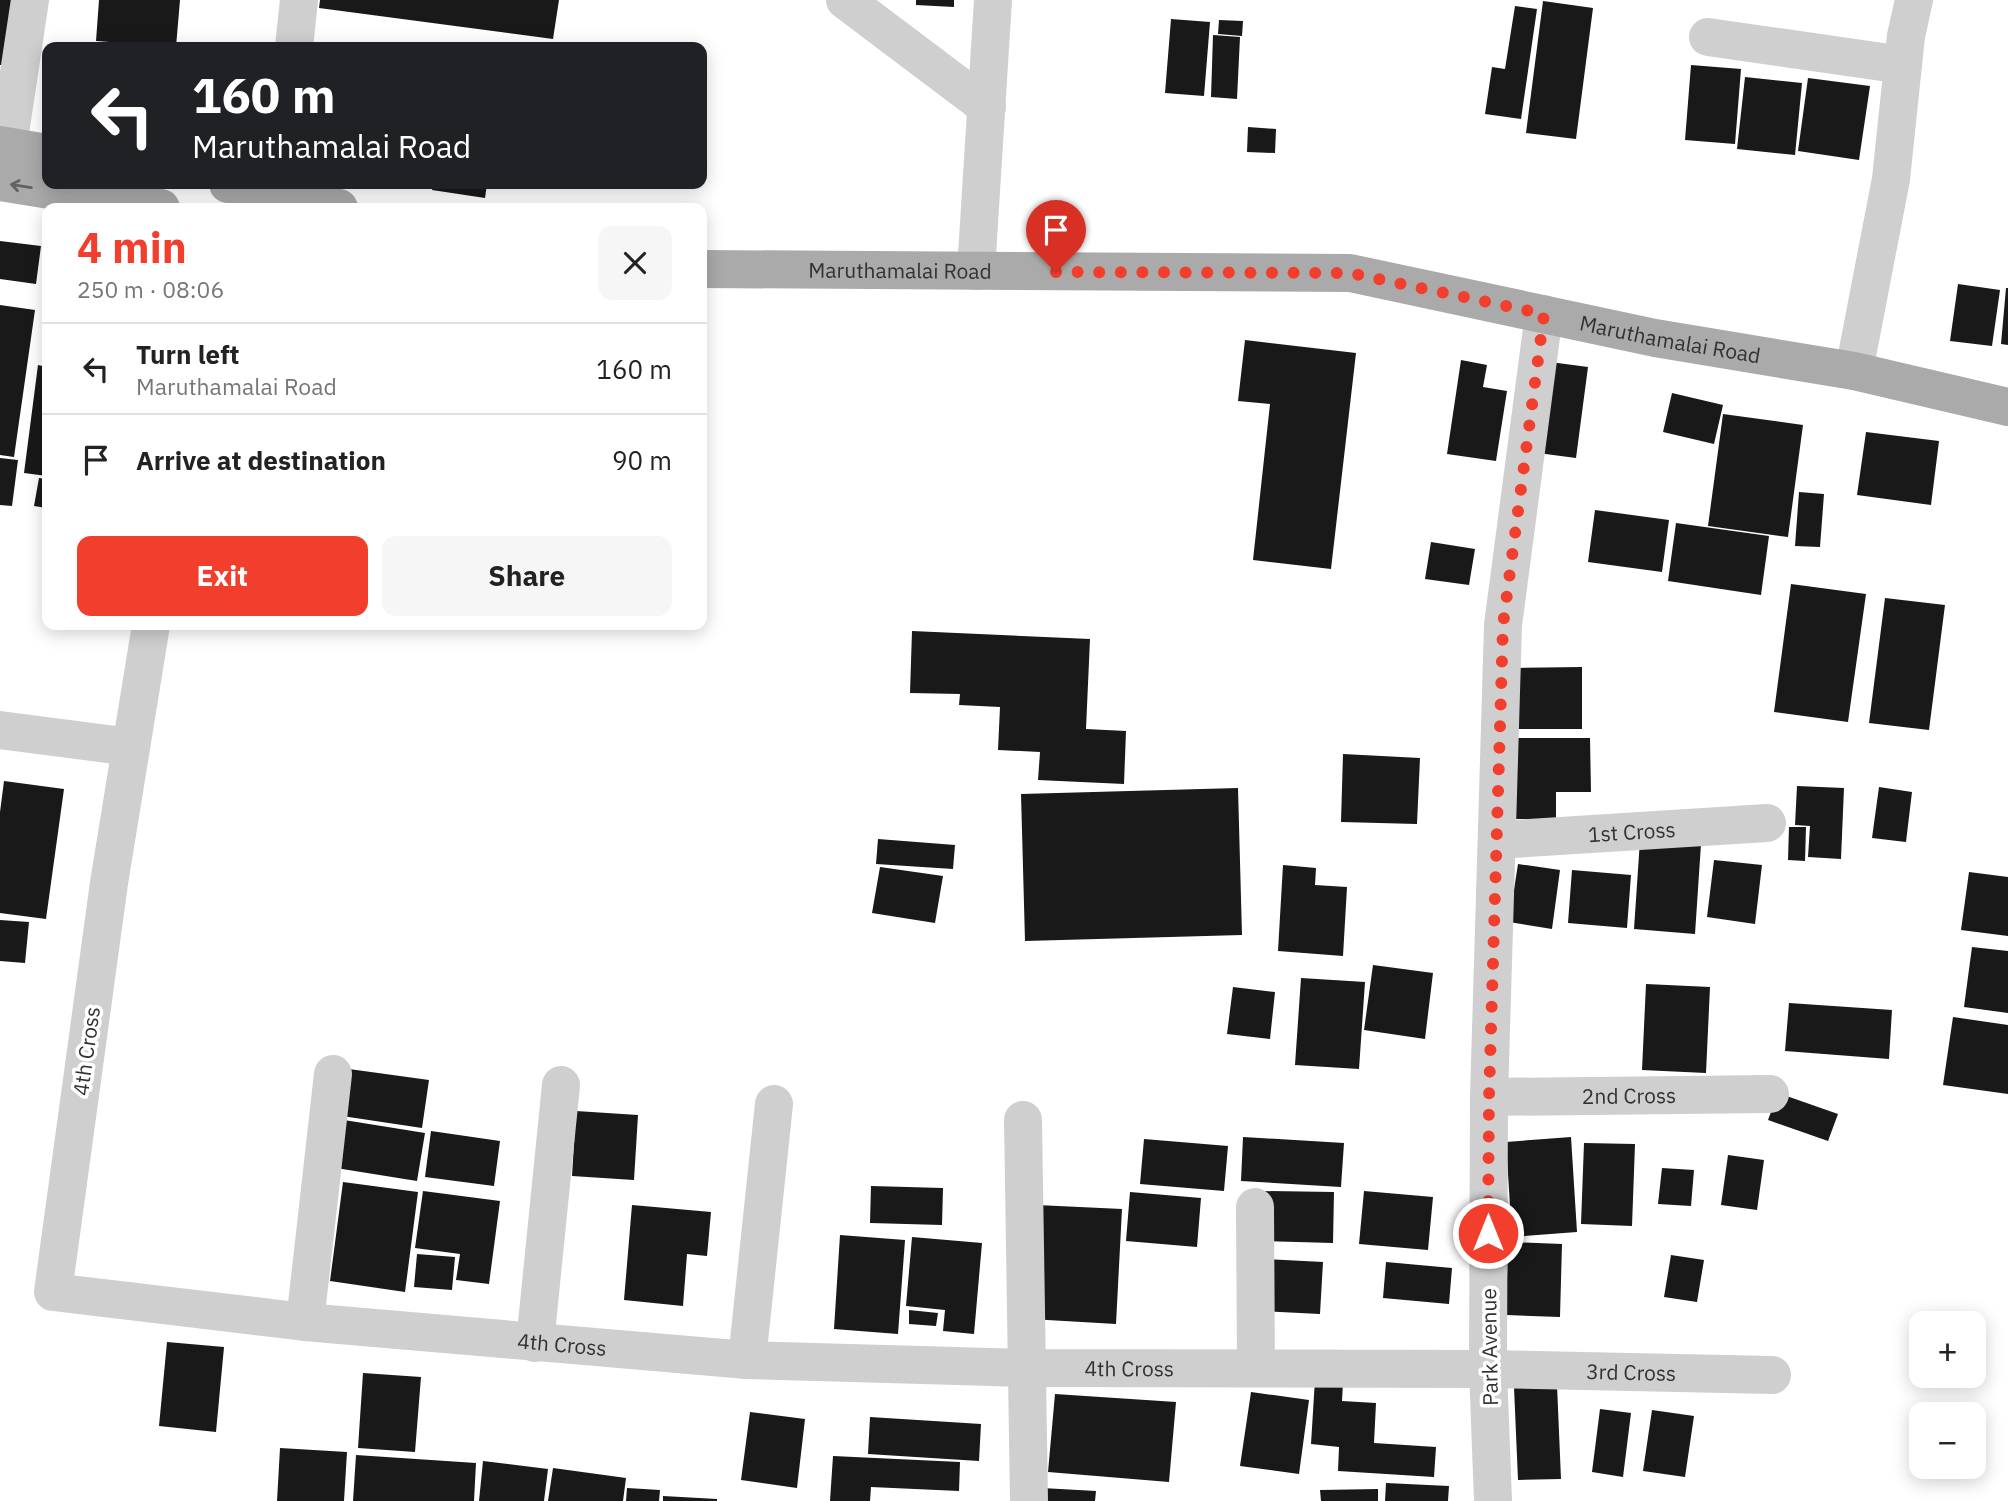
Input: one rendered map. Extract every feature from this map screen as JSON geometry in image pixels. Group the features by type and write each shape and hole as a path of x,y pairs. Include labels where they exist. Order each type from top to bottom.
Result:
{"main road":[{"path":"3,158 42,154"},
{"path":"3,158 42,170"},
{"path":"101,189 145,203"},
{"path":"283,189 324,203"},
{"name":"Maruthamalai Road","path":"707,269 1350,273 1655,338 1854,371 2008,407"}],"street":[{"path":"3,158 30,0"},
{"path":"295,42 299,0"},
{"path":"845,0 987,107"},
{"path":"976,271 993,0"},
{"path":"1854,371 1891,179 1903,65 1914,0"},
{"path":"1708,37 1903,65"},
{"name":"Park Avenue","path":"1493,1501 1488,1369 1489,1097 1503,625 1544,314"},
{"path":"0,730 131,747 150,630"},
{"name":"4th Cross","path":"131,747 109,883 53,1292 305,1322 747,1360 1027,1368 1488,1369"},
{"name":"1st Cross","path":"1497,841 1768,823"},
{"path":"305,1322 333,1074"},
{"path":"535,1343 561,1085"},
{"name":"2nd Cross","path":"1489,1097 1770,1094"},
{"path":"747,1360 774,1104"},
{"path":"1023,1120 1029,1501"},
{"path":"1255,1206 1256,1367"},
{"name":"3rd Cross","path":"1488,1369 1772,1375"}],"building":[{"path":"0,0 13,0 4,65 0,65"},
{"path":"99,0 180,0 176,42 96,41"},
{"path":"320,0 559,0 553,39 319,8"},
{"path":"916,0 954,0 954,7 916,5"},
{"path":"1543,1 1593,8 1576,139 1526,133"},
{"path":"1515,6 1537,9 1521,119 1485,114 1492,67 1505,69"},
{"path":"1171,19 1210,22 1204,96 1165,93"},
{"path":"1219,20 1243,21 1242,36 1218,34"},
{"path":"1213,35 1240,37 1237,99 1211,97"},
{"path":"1691,65 1741,69 1735,144 1685,140"},
{"path":"1745,77 1802,83 1795,155 1737,149"},
{"path":"1808,78 1870,86 1859,160 1798,151"},
{"path":"1248,127 1276,129 1275,153 1247,152"},
{"path":"432,189 486,189 485,198"},
{"path":"0,241 41,246 36,284 0,279"},
{"path":"1958,284 2000,290 1992,346 1950,341"},
{"path":"2008,288 2008,345 2001,344"},
{"path":"0,305 35,310 14,457 0,455"},
{"path":"1245,340 1356,353 1331,569 1253,560 1270,404 1238,401"},
{"path":"1461,360 1487,365 1483,387 1507,391 1496,461 1447,454"},
{"path":"1550,362 1588,367 1576,458 1538,453"},
{"path":"38,365 42,366 42,475 24,473"},
{"path":"1672,393 1723,405 1714,444 1663,432"},
{"path":"1723,414 1803,425 1788,537 1708,526"},
{"path":"1866,432 1939,441 1931,505 1857,495"},
{"path":"0,458 18,460 12,506 0,505"},
{"path":"39,478 42,478 42,507 34,506"},
{"path":"1799,492 1824,494 1820,547 1795,546"},
{"path":"1595,510 1669,520 1662,572 1588,562"},
{"path":"1676,523 1769,536 1761,595 1668,581"},
{"path":"1431,542 1475,549 1469,585 1425,579"},
{"path":"1791,584 1866,594 1848,722 1774,712"},
{"path":"1885,598 1945,605 1929,730 1869,723"},
{"path":"912,631 1090,639 1086,729 1126,731 1124,784 1038,780 1040,752 998,750 1000,707 959,705 960,694 910,693"},
{"path":"1582,667 1582,729 1514,729 1514,668"},
{"path":"1505,738 1590,738 1591,792 1556,792 1556,819 1506,819"},
{"path":"1343,754 1420,758 1417,824 1341,822"},
{"path":"4,781 64,789 46,919 0,913 0,812"},
{"path":"1797,786 1844,788 1841,859 1808,857 1810,826 1795,825"},
{"path":"1879,787 1912,792 1906,842 1872,838"},
{"path":"1238,788 1242,935 1025,941 1021,794"},
{"path":"1789,827 1806,827 1805,861 1788,860"},
{"path":"878,839 955,845 953,869 876,864"},
{"path":"1640,840 1701,844 1695,934 1634,929"},
{"path":"1714,860 1762,865 1755,924 1707,917"},
{"path":"1518,864 1560,870 1552,929 1509,922"},
{"path":"1283,865 1316,868 1315,885 1347,887 1343,956 1278,951"},
{"path":"880,867 943,876 935,923 872,913"},
{"path":"1572,870 1631,875 1627,928 1568,923"},
{"path":"1969,872 2008,877 2008,936 1961,930"},
{"path":"0,920 29,922 25,963 0,961"},
{"path":"1972,947 2008,951 2008,1013 1964,1007"},
{"path":"1373,965 1433,973 1425,1039 1364,1030"},
{"path":"1301,978 1365,982 1359,1069 1295,1065"},
{"path":"1646,984 1710,987 1706,1073 1642,1070"},
{"path":"1233,987 1275,992 1270,1039 1227,1034"},
{"path":"1789,1003 1892,1010 1889,1059 1785,1051"},
{"path":"1953,1017 2008,1025 2008,1094 1943,1085"},
{"path":"349,1069 429,1080 422,1128 342,1116"},
{"path":"1778,1093 1838,1114 1828,1141 1768,1120"},
{"path":"576,1111 638,1115 634,1180 572,1176"},
{"path":"344,1120 425,1133 417,1181 336,1168"},
{"path":"431,1131 500,1141 494,1186 425,1177"},
{"path":"1243,1137 1344,1143 1341,1187 1241,1181"},
{"path":"1571,1137 1577,1232 1512,1237 1506,1142"},
{"path":"1144,1139 1228,1146 1224,1191 1140,1184"},
{"path":"1584,1143 1635,1144 1632,1226 1581,1224"},
{"path":"1728,1155 1764,1160 1757,1210 1721,1205"},
{"path":"1662,1168 1694,1170 1691,1206 1658,1204"},
{"path":"343,1182 418,1192 405,1292 330,1281"},
{"path":"871,1186 943,1188 942,1225 870,1223"},
{"path":"423,1191 500,1201 489,1284 456,1280 460,1254 415,1248"},
{"path":"1261,1191 1334,1192 1333,1243 1260,1241"},
{"path":"1364,1191 1433,1197 1428,1250 1359,1244"},
{"path":"1130,1192 1201,1198 1197,1247 1126,1241"},
{"path":"632,1205 711,1212 707,1256 687,1254 683,1306 624,1300"},
{"path":"1037,1205 1122,1209 1116,1324 1030,1319"},
{"path":"840,1235 905,1240 898,1334 834,1329"},
{"path":"912,1237 982,1243 974,1334 943,1331 945,1310 906,1306"},
{"path":"1508,1242 1562,1244 1560,1317 1506,1315"},
{"path":"417,1254 455,1257 452,1290 414,1287"},
{"path":"1671,1255 1704,1260 1697,1302 1664,1297"},
{"path":"1263,1259 1323,1262 1320,1314 1260,1311"},
{"path":"1386,1262 1452,1268 1449,1304 1383,1298"},
{"path":"909,1310 938,1313 936,1326 909,1324"},
{"path":"167,1342 224,1347 216,1432 159,1426"},
{"path":"363,1373 421,1377 415,1452 358,1448"},
{"path":"1315,1379 1343,1382 1342,1401 1376,1403 1374,1443 1436,1447 1434,1477 1338,1471 1339,1447 1311,1444"},
{"path":"1557,1385 1561,1479 1518,1480 1514,1387"},
{"path":"1251,1392 1309,1400 1299,1474 1240,1466"},
{"path":"1055,1394 1176,1402 1169,1482 1048,1472"},
{"path":"1600,1409 1631,1413 1623,1477 1592,1472"},
{"path":"1652,1410 1694,1416 1685,1477 1643,1471"},
{"path":"750,1412 805,1419 797,1488 741,1480"},
{"path":"870,1417 981,1424 979,1461 868,1454"},
{"path":"280,1448 347,1452 344,1501 277,1501"},
{"path":"356,1455 476,1463 474,1501 353,1501"},
{"path":"833,1456 960,1462 959,1491 871,1487 870,1501 830,1501"},
{"path":"483,1461 548,1469 544,1501 479,1501"},
{"path":"553,1468 626,1478 623,1501 548,1501"},
{"path":"1386,1483 1449,1486 1448,1501 1385,1501"},
{"path":"627,1488 660,1490 659,1501 626,1501"},
{"path":"1042,1488 1096,1491 1095,1501 1041,1501"},
{"path":"1378,1489 1378,1501 1321,1501 1320,1490"},
{"path":"663,1496 717,1499 717,1501 663,1501"}],"route":[{"path":"1056,272 1350,273 1544,314 1503,625 1489,1097 1488,1233"}]}
